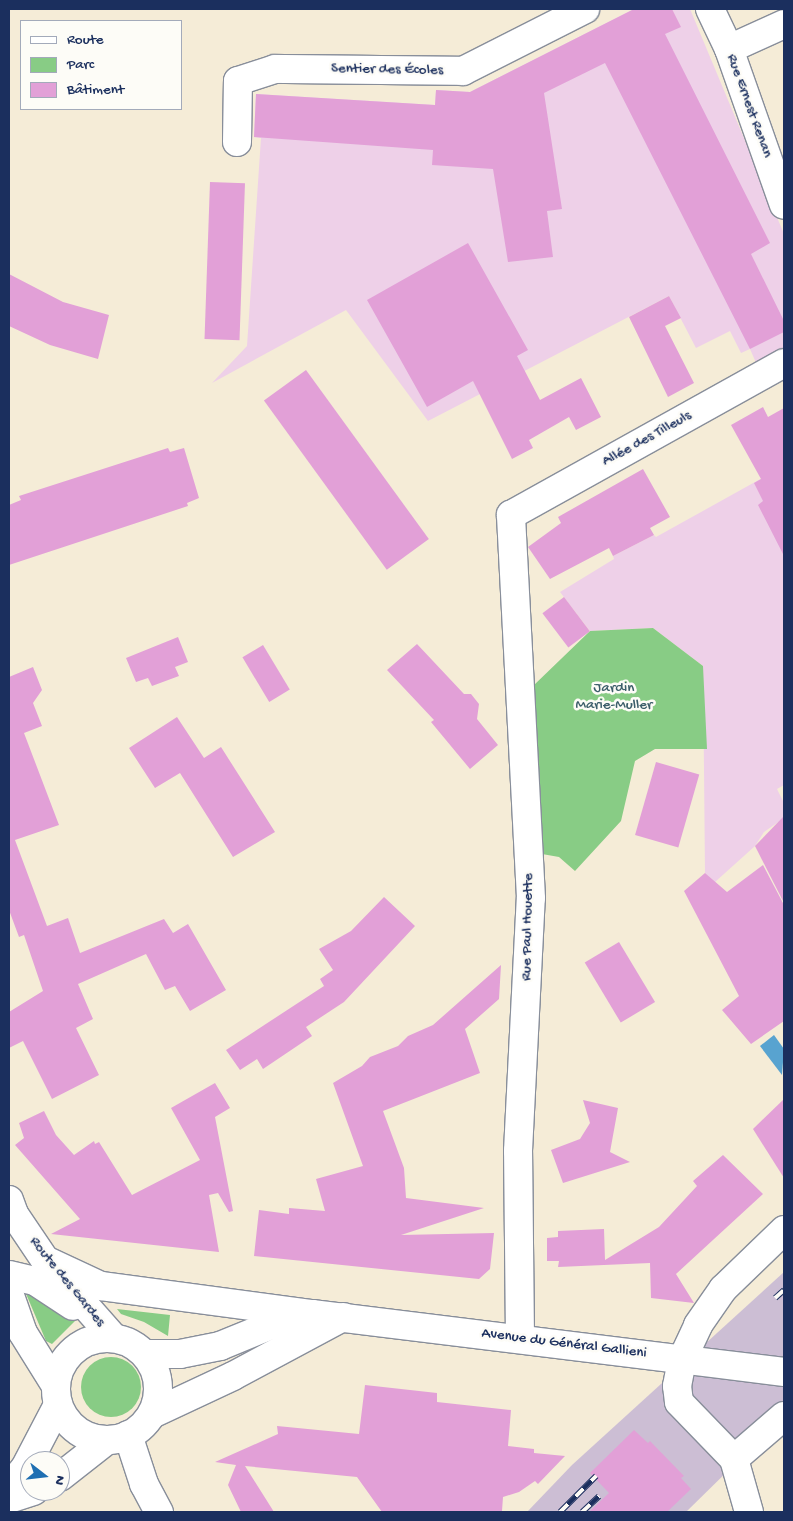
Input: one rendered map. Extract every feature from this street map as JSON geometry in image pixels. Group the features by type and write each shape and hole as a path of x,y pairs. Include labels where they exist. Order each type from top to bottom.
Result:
{"street":[{"name":"Sentier des Écoles","path":"237,142 238,80 275,69 463,71 585,9"},
{"name":"Rue Ernest Renan","path":"710,9 729,49 784,205"},
{"path":"729,49 784,24"},
{"name":"Allée des Tilleuls","path":"511,516 784,363"},
{"name":"Rue Paul Houette","path":"511,516 531,898 518,1150 520,1338"},
{"name":"Route des Gardes","path":"9,1200 14,1214 45,1260 113,1337"},
{"path":"749,1512 734,1459 679,1402 677,1386 682,1360 698,1325 723,1289 784,1230"},
{"name":"Avenue du Général Gallieni","path":"45,1260 100,1286 784,1372"},
{"path":"9,1275 35,1281 53,1290 113,1337 131,1343 145,1354 156,1373 158,1394 152,1414"},
{"path":"9,1292 23,1333 75,1428 86,1436 118,1438"},
{"name":"Avenue du Général Gallieni","path":"145,1354 180,1354 220,1346 276,1323 312,1314"},
{"path":"70,1470 152,1414 234,1376 344,1316"},
{"path":"9,1487 30,1461 57,1395 61,1365 74,1349 92,1339 113,1337"},
{"path":"734,1459 784,1416"},
{"path":"118,1438 159,1512"}],"shaded area":[{"path":"634,9 690,9 784,234 784,351 757,365 750,349 741,353 730,331 696,348 669,296 428,421 346,310 212,383 247,346 261,138 254,137 256,94 435,105 436,90 470,92"},
{"path":"784,466 784,785 777,789 784,803 784,818 764,832 755,846 715,882 705,873 703,666 653,628 590,631 560,592 614,559 613,556 654,535 656,537"},
{"path":"784,1272 784,1416 686,1512 527,1512 572,1465"}],"green space":[{"name":"Jardin Marie-Muller","path":"653,628 703,666 707,749 655,749 635,761 621,821 575,871 559,857 542,854 533,686 590,631"},
{"path":"24,1289 68,1313 75,1321 52,1344 46,1341"},
{"path":"117,1309 170,1315 168,1336 144,1322 121,1314"},
{"path":"111,1357 128,1362 136,1370 141,1387 136,1404 128,1412 111,1417 94,1412 86,1404 81,1387 86,1370 94,1362"}],"water":[{"path":"774,1035 784,1049 782,1075 760,1046"}],"building":[{"path":"634,9 672,9 681,27 665,34 770,243 751,254 784,321 784,332 750,349 605,63 544,93 562,209 547,211 553,257 508,262 493,169 432,165 433,150 254,137 256,94 435,105 436,90 470,92"},
{"path":"210,182 245,183 239,340 205,339"},
{"path":"468,243 528,350 517,356 540,400 581,378 601,417 576,430 569,417 529,440 533,448 512,459 473,381 427,407 367,300"},
{"path":"9,274 63,302 109,315 98,359 50,345 9,326"},
{"path":"669,296 681,318 665,326 694,383 668,397 629,317"},
{"path":"306,370 429,539 387,570 264,401"},
{"path":"763,407 768,417 784,408 784,556 758,505 763,501 754,483 761,479 731,425"},
{"path":"168,448 170,452 184,448 199,498 187,503 188,506 9,565 9,505 21,500 19,496"},
{"path":"643,469 670,517 650,528 654,535 613,556 609,548 550,579 528,547 561,523 558,517"},
{"path":"564,597 590,631 568,648 542,613"},
{"path":"178,637 188,662 175,667 179,676 152,686 148,678 136,682 126,658"},
{"path":"417,644 464,694 471,694 479,704 477,719 498,745 470,769 431,722 434,720 387,670"},
{"path":"263,645 290,690 269,702 242,657"},
{"path":"33,667 42,690 33,703 42,726 24,733 59,825 15,840 47,926 68,918 80,953 164,919 173,933 188,924 226,990 190,1011 175,986 165,990 146,954 78,984 93,1019 76,1028 99,1075 52,1099 23,1041 9,1048 9,1012 43,991 24,935 19,937 9,910 9,677"},
{"path":"177,717 204,758 221,747 275,832 233,857 180,773 155,788 129,748"},
{"path":"656,762 699,774 678,847 635,835"},
{"path":"784,816 784,903 755,846"},
{"path":"763,865 784,905 784,1021 751,1044 722,1010 739,996 684,891 705,873 727,892"},
{"path":"384,897 415,926 344,1002 306,1027 312,1036 263,1069 257,1059 240,1070 226,1050 324,986 320,979 333,970 319,949 351,931"},
{"path":"619,942 655,1002 621,1023 585,963"},
{"path":"501,965 499,999 465,1029 480,1073 383,1111 404,1168 406,1198 484,1208 401,1235 494,1233 490,1269 479,1279 254,1256 259,1210 289,1214 289,1208 325,1211 316,1179 363,1166 333,1083 362,1066 370,1057 398,1046 408,1036 433,1025"},
{"path":"215,1083 230,1108 215,1117 233,1211 229,1212 218,1193 209,1195 219,1252 51,1234 80,1219 15,1145 24,1138 19,1123 44,1111 56,1135 74,1155 94,1141 95,1144 99,1142 132,1195 200,1160 171,1108"},
{"path":"784,1099 784,1178 753,1129"},
{"path":"583,1100 618,1108 610,1152 630,1162 563,1183 551,1150 580,1139 590,1123"},
{"path":"723,1155 763,1194 676,1274 694,1303 651,1298 650,1263 558,1267 559,1261 547,1261 547,1238 558,1237 558,1231 604,1229 605,1260 659,1227 697,1186 693,1181"},
{"path":"365,1385 437,1393 437,1402 511,1410 508,1446 534,1449 534,1453 565,1456 538,1484 535,1481 519,1492 503,1497 502,1511 494,1512 382,1512 357,1477 245,1466 274,1512 241,1512 228,1485 236,1465 215,1462 278,1434 277,1426 359,1434"},
{"path":"634,1430 648,1443 650,1441 684,1476 681,1478 691,1489 667,1512 589,1512 609,1493 590,1473"}],"railway":[{"path":"775,1298 784,1290"},
{"path":"560,1512 596,1476"},
{"path":"582,1512 599,1496"}]}
